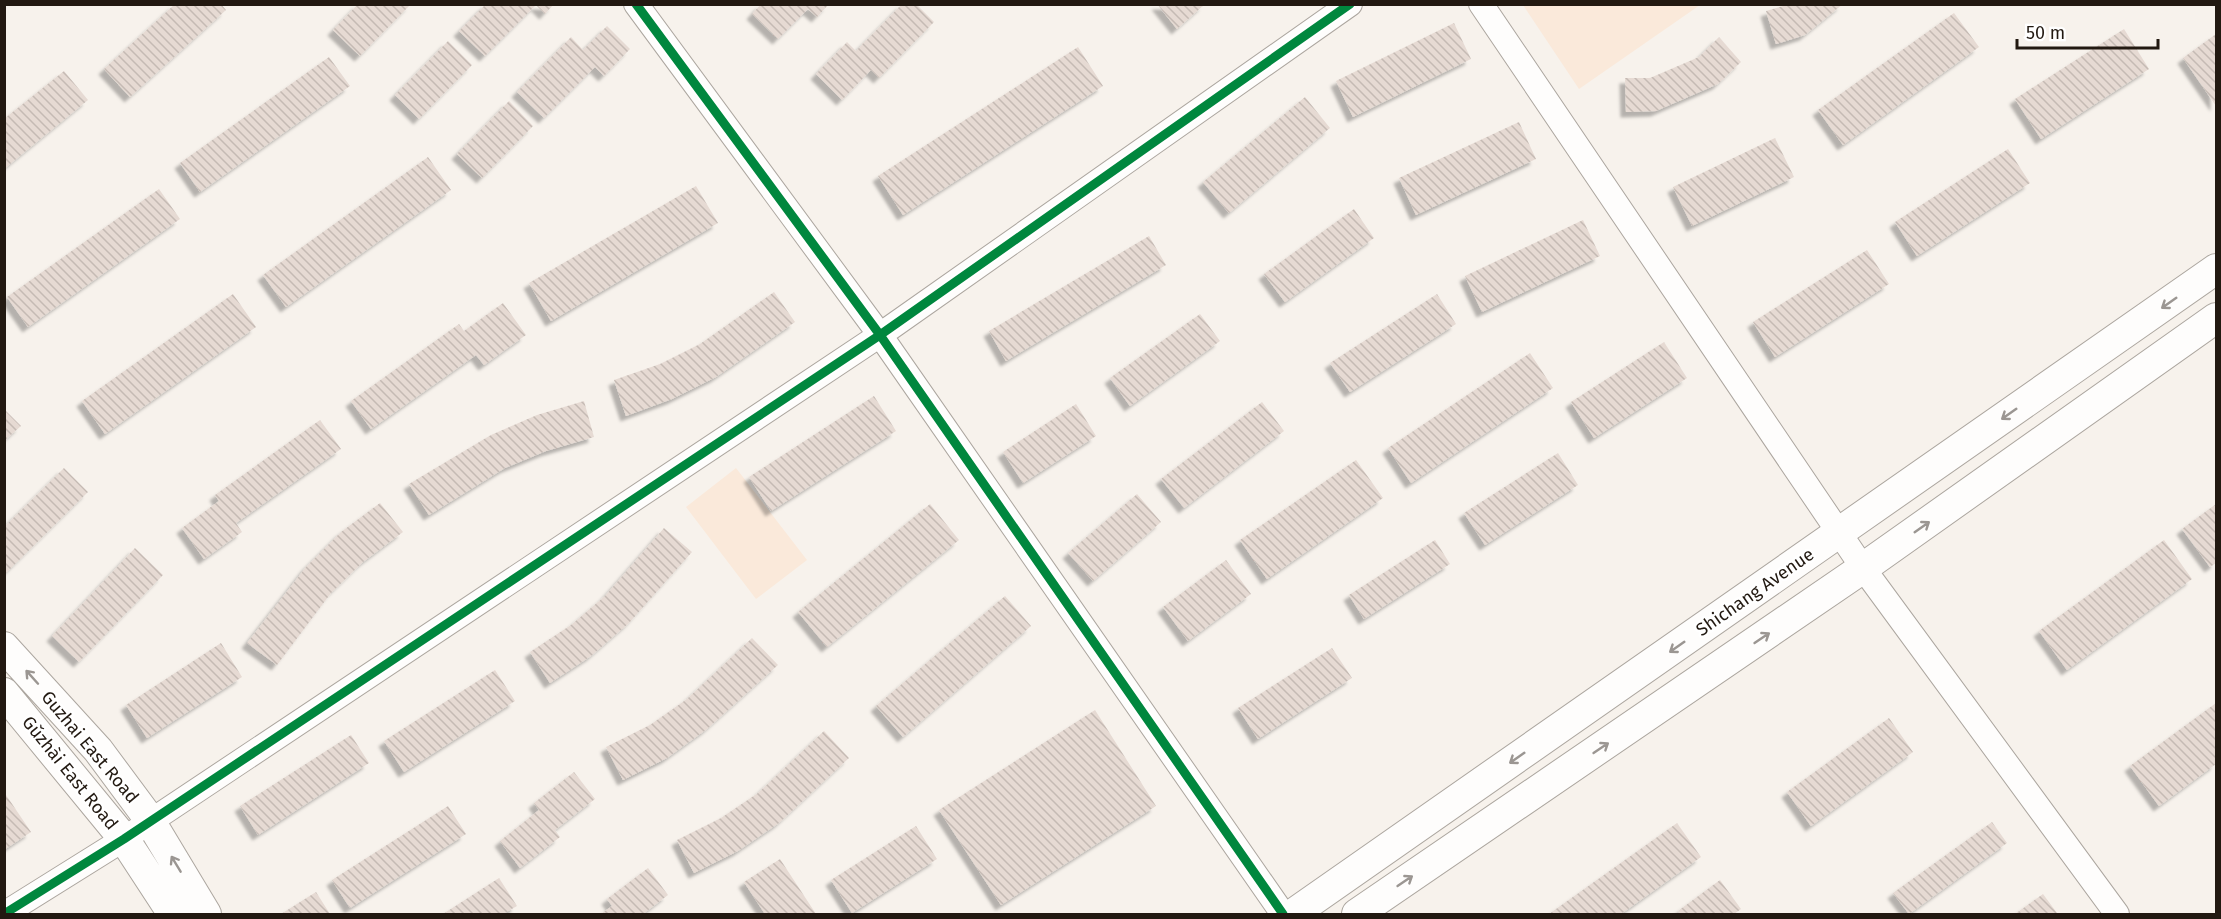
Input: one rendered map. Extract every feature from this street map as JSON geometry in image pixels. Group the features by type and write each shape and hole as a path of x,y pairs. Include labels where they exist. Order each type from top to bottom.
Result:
{"main road":[{"name":"Shichang Avenue","path":"1293,915 2217,269"},
{"path":"1357,915 1863,568 2217,318"},
{"name":"Guzhai East Road","path":"4,647 98,750 150,821 206,915"},
{"name":"Gǔzhài East Road","path":"4,693 124,839 173,915"}],"street":[{"path":"636,4 880,335 1283,915"},
{"path":"4,914 124,839 880,335 1350,4"},
{"path":"1481,4 1863,568 2117,915"}],"shaded area":[{"path":"1523,5 1700,5 1579,89"},
{"path":"736,468 807,560 756,599 686,507"}],"building":[{"path":"175,4 221,4 226,10 130,97 104,69"},
{"path":"358,4 411,4 360,56 333,30"},
{"path":"486,4 554,4 545,14 536,5 485,56 459,31"},
{"path":"761,4 829,4 817,17 808,9 778,39 752,14"},
{"path":"902,4 916,4 934,22 879,78 871,70 842,100 816,74 847,42 856,51"},
{"path":"1157,4 1205,4 1177,29"},
{"path":"1790,4 1843,4 1805,35 1776,44 1766,11"},
{"path":"1954,13 1979,47 1843,145 1818,110"},
{"path":"1454,23 1471,59 1353,117 1336,81"},
{"path":"607,26 630,49 604,76 595,67 544,118 517,92 571,37 583,50"},
{"path":"2124,29 2149,69 2041,139 2015,99"},
{"path":"2216,34 2216,106 2183,58"},
{"path":"1719,37 1741,62 1718,84 1656,111 1626,112 1625,78 1650,78 1699,57"},
{"path":"448,41 472,65 419,119 395,95"},
{"path":"1078,47 1103,86 903,215 878,176"},
{"path":"329,57 350,86 200,192 180,163"},
{"path":"64,71 88,100 4,169 4,119"},
{"path":"1305,97 1330,128 1229,213 1203,182"},
{"path":"509,101 533,126 482,178 457,154"},
{"path":"1519,122 1536,159 1416,215 1399,178"},
{"path":"1775,138 1794,177 1692,226 1673,187"},
{"path":"2008,149 2030,183 1917,256 1895,222"},
{"path":"428,157 451,190 286,307 263,275"},
{"path":"696,186 718,223 551,321 529,283"},
{"path":"159,189 180,219 28,327 7,297"},
{"path":"1354,209 1374,238 1285,302 1264,274"},
{"path":"1583,220 1600,256 1482,312 1465,276"},
{"path":"1149,236 1166,265 1006,361 989,331"},
{"path":"1867,250 1889,284 1775,357 1753,322"},
{"path":"774,292 795,322 716,377 672,399 626,416 614,380 660,364 700,344"},
{"path":"233,294 256,327 105,434 82,401"},
{"path":"1437,294 1456,324 1350,392 1330,363"},
{"path":"503,303 526,335 484,365 476,355 371,429 351,401 459,324 464,331"},
{"path":"1200,314 1220,341 1130,406 1110,378"},
{"path":"1664,342 1687,378 1594,438 1571,402"},
{"path":"1530,353 1553,388 1411,483 1388,448"},
{"path":"874,396 896,431 771,511 749,477"},
{"path":"584,401 594,437 546,451 505,468 429,515 409,484 491,435 537,415"},
{"path":"1262,402 1284,431 1184,508 1161,479"},
{"path":"1076,404 1096,436 1023,483 1003,452"},
{"path":"4,409 21,426 4,441"},
{"path":"320,420 341,449 236,523 242,532 204,559 182,528 219,501 215,495"},
{"path":"1558,453 1578,485 1485,545 1464,513"},
{"path":"1356,460 1383,498 1267,579 1240,540"},
{"path":"64,468 88,492 4,575 4,527"},
{"path":"1137,494 1161,522 1093,581 1068,553"},
{"path":"380,503 403,532 363,562 331,593 277,665 247,643 306,567 341,532"},
{"path":"930,504 959,540 827,647 798,612"},
{"path":"2216,504 2216,563 2210,567 2182,529"},
{"path":"664,528 692,552 629,623 591,656 550,683 530,652 571,625 605,596"},
{"path":"1435,540 1450,564 1364,619 1349,595"},
{"path":"2164,540 2192,579 2067,670 2039,631"},
{"path":"135,548 163,575 79,662 52,636"},
{"path":"1226,560 1251,594 1188,641 1163,607"},
{"path":"1005,596 1031,626 903,737 876,706"},
{"path":"752,638 778,665 707,729 667,758 623,780 606,747 650,725 687,699"},
{"path":"221,643 242,677 147,738 126,705"},
{"path":"1332,648 1352,678 1258,739 1238,708"},
{"path":"495,670 515,701 404,772 384,741"},
{"path":"2216,703 2216,764 2159,806 2130,766"},
{"path":"1095,710 1156,806 1001,905 939,810"},
{"path":"1889,718 1913,752 1811,826 1787,792"},
{"path":"824,731 849,758 779,823 738,851 694,873 677,840 721,818 758,793"},
{"path":"351,735 369,763 258,835 240,806"},
{"path":"574,772 595,799 555,830 560,837 520,868 500,841 539,810 534,803"},
{"path":"4,792 31,832 4,850"},
{"path":"448,806 466,834 350,908 332,880"},
{"path":"1992,822 2007,843 1909,914 1893,893"},
{"path":"1677,823 1701,857 1621,914 1549,914"},
{"path":"916,826 937,859 852,913 831,880"},
{"path":"780,859 816,914 765,914 744,882"},
{"path":"648,868 668,895 643,914 601,914 612,906 607,899"},
{"path":"499,878 517,906 503,914 443,914"},
{"path":"1720,880 1741,909 1734,914 1680,914 1678,911"},
{"path":"316,892 330,914 281,914"},
{"path":"2043,894 2057,913 2015,914"}],"cycle path":[{"path":"636,4 880,335 1283,914"},
{"path":"4,914 124,839 880,335 1350,4"}]}
